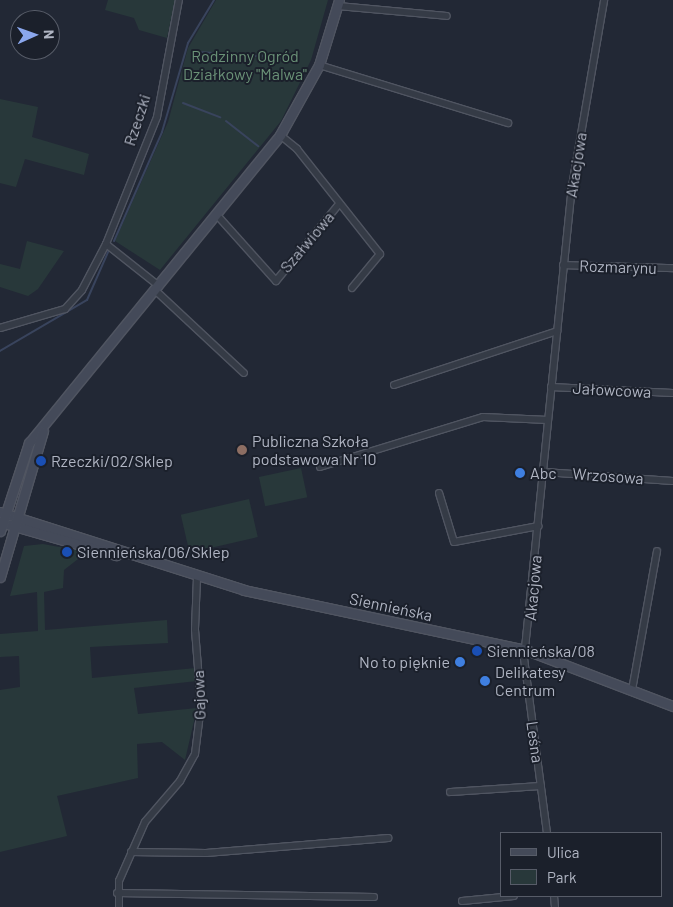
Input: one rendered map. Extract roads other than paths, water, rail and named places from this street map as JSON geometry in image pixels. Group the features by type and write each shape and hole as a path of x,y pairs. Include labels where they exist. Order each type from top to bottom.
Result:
{"main road":[{"path":"1,525 2,513 26,447 158,288 280,135 318,65 338,3"},
{"path":"0,577 46,424"},
{"name":"Siennieńska","path":"2,513 15,523 198,577 292,602 526,650 673,706"},
{"name":"Siennieńska","path":"1,525 15,523"}],"street":[{"name":"Rzeczki","path":"0,328 71,305 106,244 157,117 179,0"},
{"name":"Akacjowa","path":"526,650 574,166 604,0"},
{"path":"338,3 447,16"},
{"path":"318,65 508,123"},
{"name":"Szałwiowa","path":"280,135 297,149 380,254 352,288"},
{"name":"Szałwiowa","path":"216,214 276,281 339,204"},
{"path":"106,244 158,288 244,373"},
{"name":"Rozmarynu","path":"563,265 673,268"},
{"path":"394,385 557,331"},
{"name":"Jałowcowa","path":"551,387 673,393"},
{"path":"320,467 484,416 548,420"},
{"name":"Wrzosowa","path":"544,472 673,481"},
{"path":"439,493 454,542 539,526"},
{"path":"632,690 657,551"},
{"name":"Gajowa","path":"119,907 118,893 131,852 149,814 180,781 195,754 202,706 195,629 198,577"},
{"name":"Leśna","path":"526,650 547,832"},
{"path":"450,792 541,786"},
{"path":"131,852 206,853 388,838"},
{"path":"118,893 374,896"},
{"path":"462,901 504,897"}],"waterway":[{"path":"114,241 162,132 188,43 214,0"},
{"path":"198,52 258,56"},
{"path":"263,56 285,59"},
{"path":"183,103 220,117"},
{"path":"226,121 258,146"},
{"path":"0,351 87,300 109,250"}],"place":[{"name":"Publiczna Szkoła podstawowa Nr 10","path":"242,450"},
{"name":"Rzeczki/02/Sklep","path":"41,461"},
{"name":"Abc","path":"520,473"},
{"name":"Siennieńska/06/Sklep","path":"67,552"},
{"name":"Siennieńska/08","path":"477,651"},
{"name":"No to pięknie","path":"460,662"},
{"name":"Delikatesy Centrum","path":"485,681"}],"park label":[{"name":"Rodzinny Ogród Działkowy \"Malwa\"","path":"245,65"}]}
